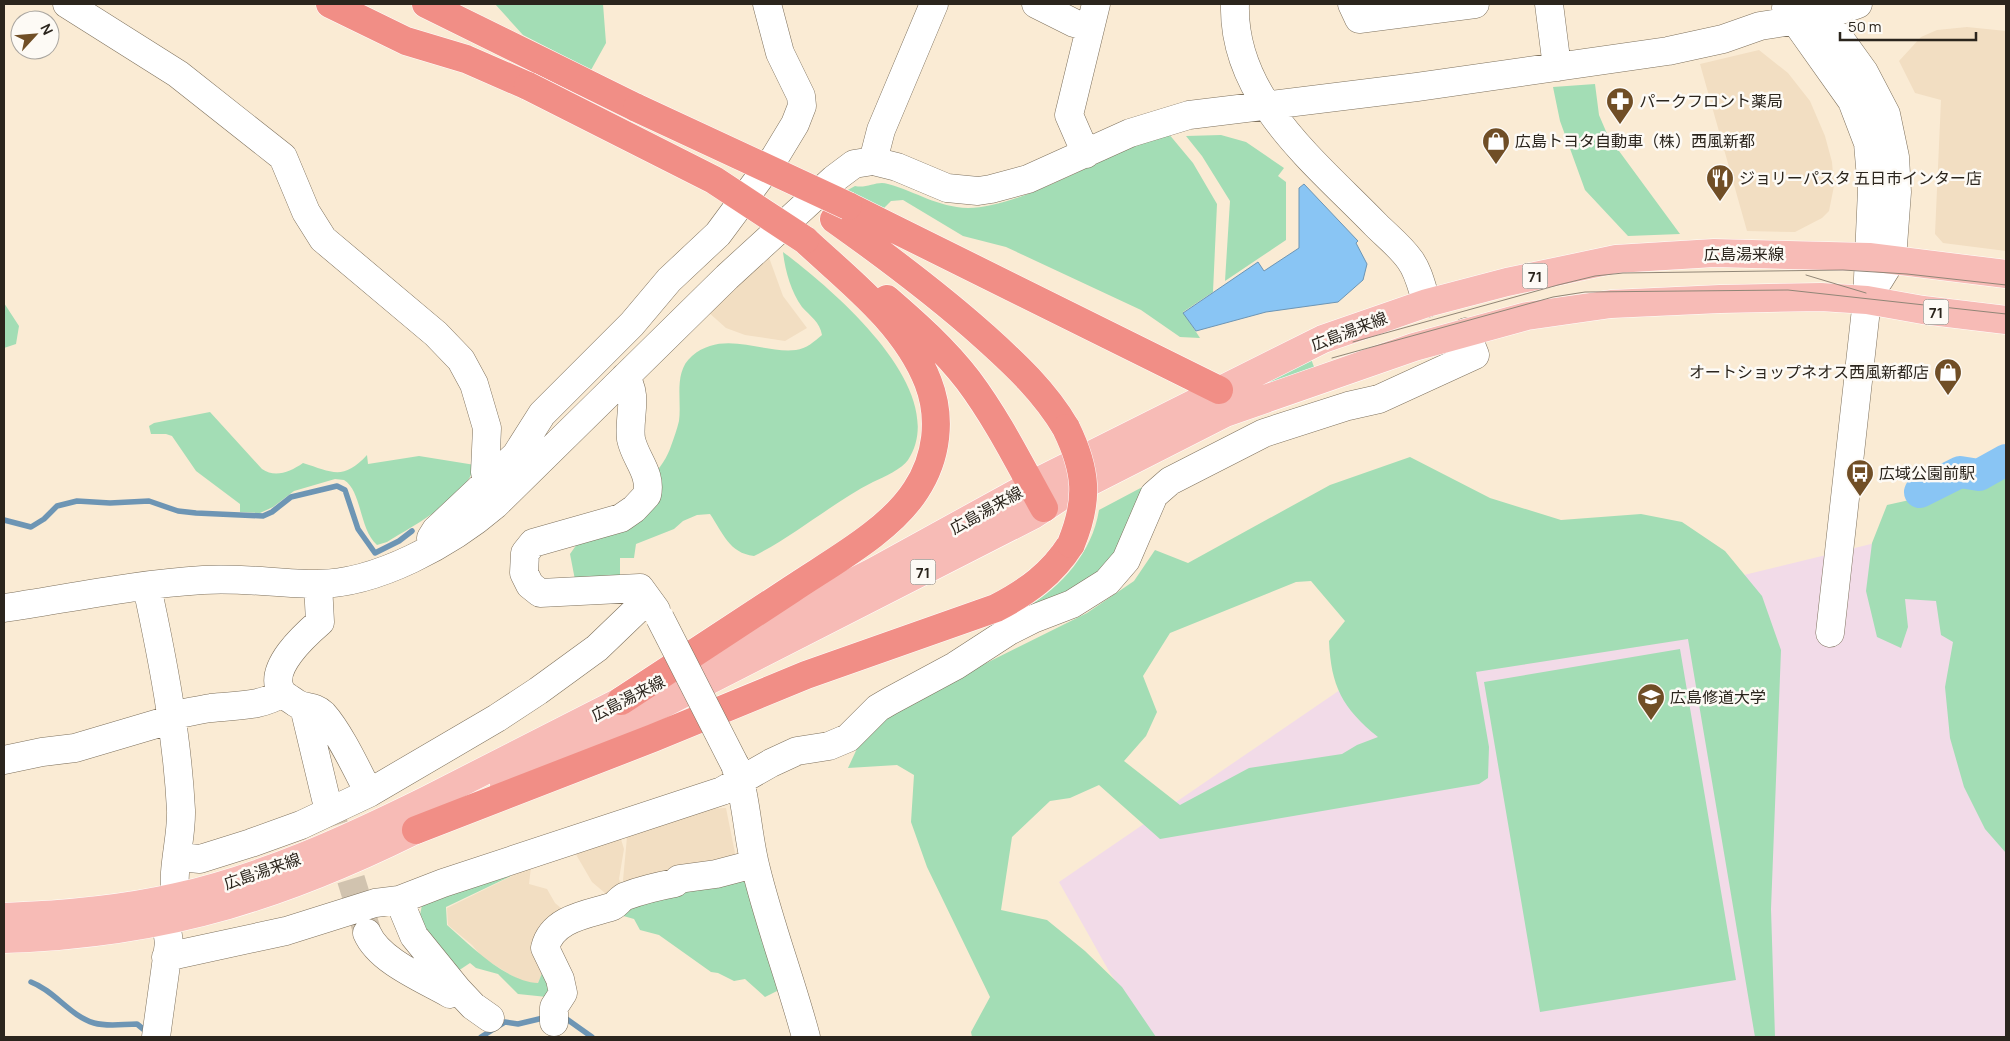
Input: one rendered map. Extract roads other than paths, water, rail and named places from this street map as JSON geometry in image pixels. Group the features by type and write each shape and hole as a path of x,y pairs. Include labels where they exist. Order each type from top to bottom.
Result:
{"highway":[{"path":"330,4 406,41 466,59 528,86 714,180 770,214 805,240 839,260 874,288 943,351 994,417 1038,497"},
{"path":"426,4 637,108 792,192 841,213 1219,390"},
{"path":"416,830 644,741 806,674 996,608 1045,577 1059,562 1070,544 1082,514 1084,483 1078,454 1066,428 1039,389 974,327 895,263 841,213"},
{"path":"621,701 848,552 898,511 915,491 928,470 937,431 932,396 922,369 888,321 805,240"}],"main road":[{"name":"広島湯来線","path":"4,917 231,906 294,884 416,830 1038,497 1219,390 1323,339 1427,303 1507,282 1616,259 1714,253 1881,258 2006,274"},
{"name":"広島湯来線","path":"4,939 81,935 171,910 341,842 873,572 1038,497 1062,496 1225,413 1414,347 1528,316 1611,304 1821,297 1866,300 1923,310 2006,320"}],"street":[{"path":"67,4 178,74 284,157 306,212 323,240 436,334 461,360 474,384 487,428 485,472 488,482"},
{"path":"424,551 436,530 516,454 542,414 632,324 674,275 718,234 775,157 795,124 802,106 801,96 780,53 767,4"},
{"path":"873,161 881,130 934,4"},
{"path":"1036,4 1074,23 1093,16"},
{"path":"1234,4 1242,58 1247,72 1265,104 1309,156 1410,260 1427,303"},
{"path":"1352,4 1359,19 1475,4"},
{"path":"1549,4 1557,67"},
{"path":"4,608 147,587 223,579 318,584 337,583 368,576 424,551 464,529 489,510 727,277 834,179 854,164 873,161 897,167 947,188 978,191 1022,181 1130,133 1169,120 1208,111 1417,87 1668,50 1723,38 1804,11 1858,4"},
{"path":"1804,11 1852,101 1868,143 1881,258 1866,300 1830,633"},
{"path":"1086,154 1069,115 1093,16"},
{"path":"166,957 286,931 375,903 399,900 443,883 722,791 738,772 797,751 829,746 848,738 874,712 890,700 955,666 1009,631 1090,594 1121,568 1131,552 1154,495 1170,481 1264,433 1348,406 1379,399 1474,355 1466,332"},
{"path":"625,378 632,389 631,436 634,450 648,477 647,495 634,509 620,518 533,543 527,550 524,569 530,584 544,594 640,588 654,608 738,772 754,864 806,1037"},
{"path":"318,584 322,618 284,662 279,682 293,700 326,799"},
{"path":"147,587 173,717 181,816 169,944 156,1036"},
{"path":"178,857 200,859 251,843 301,824 369,794 497,718 554,680 654,608"},
{"path":"4,760 75,748 173,717 212,708 253,704 271,700 293,700 311,706 324,715 369,794"},
{"path":"554,1022 554,1007 563,993 560,979 545,948 549,939 560,927 584,913 614,906 624,896 675,883 679,879 716,874 754,864"},
{"path":"399,900 414,936 457,989 473,1006 490,1018"},
{"path":"367,933 373,945 384,955 450,994 457,989"}],"water":[{"path":"1304,184 1358,241 1356,243 1367,264 1363,280 1338,302 1266,312 1196,331 1183,313 1258,262 1264,271 1299,248 1299,188"}],"waterway":[{"path":"1920,492 1960,472 1979,475 2006,460"},
{"path":"4,520 31,527 44,519 57,506 77,501 110,503 149,501 178,511 263,516 272,512 291,497 337,486 345,490 358,529 375,553 399,541 412,531"},
{"path":"31,982 48,991 85,1020 105,1025 137,1024 148,1033"},
{"path":"561,1015 592,1037"},
{"path":"481,1037 505,1022 518,1024 543,1018"}],"tunnel":[{"path":"326,799 367,931"}],"tram line":[{"path":"1353,342 1558,285 1595,276 1623,273 1843,270 1907,274 2006,285"},
{"path":"1806,275 1866,293"},
{"path":"1332,358 1553,297 1585,292 1788,290 2006,314"}],"place":[{"name":"パークフロント薬局","path":"1620,125"},
{"name":"広島トヨタ自動車（株）西風新都","path":"1496,165"},
{"name":"ジョリーパスタ 五日市インター店","path":"1720,202"},
{"name":"オートショップネオス西風新都店","path":"1948,396"},
{"name":"広域公園前駅","path":"1860,497"},
{"name":"広島修道大学","path":"1651,721"}]}
